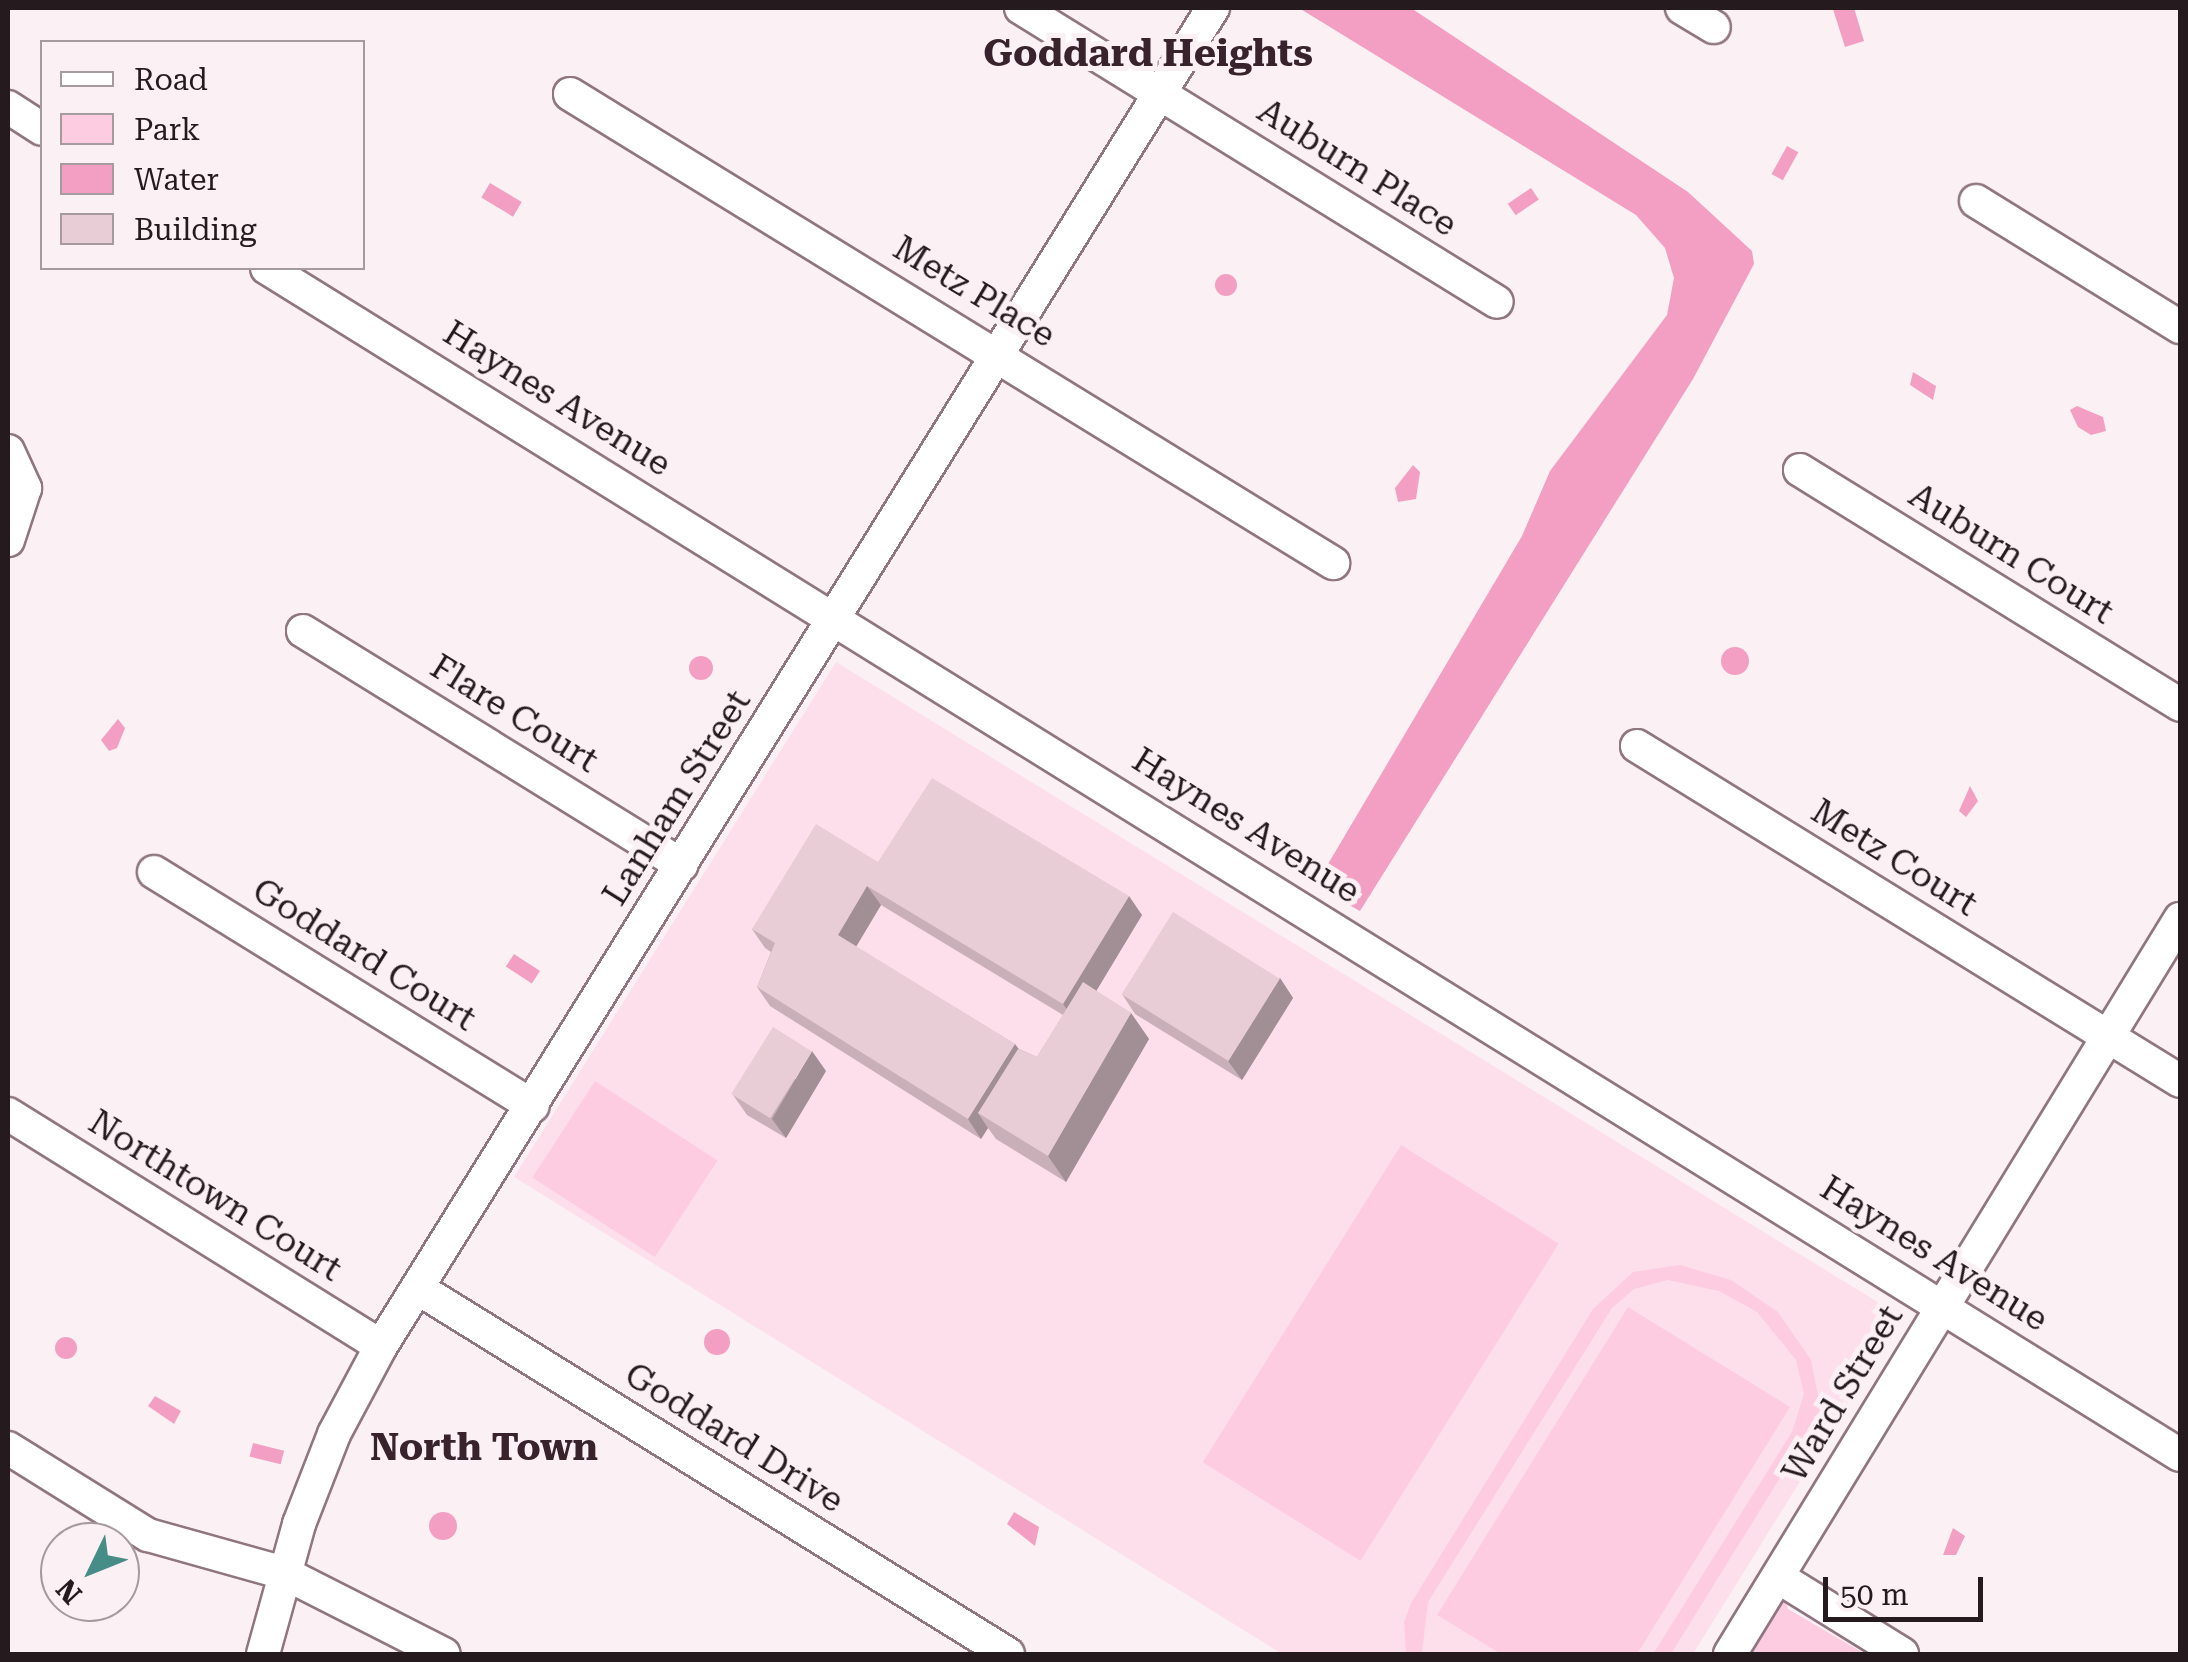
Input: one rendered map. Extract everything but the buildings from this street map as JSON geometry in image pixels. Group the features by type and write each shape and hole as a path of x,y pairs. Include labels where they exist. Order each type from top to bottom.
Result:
{"street":[{"name":"Auburn Place","path":"1021,8 1497,302"},
{"name":"Lanham Street","path":"263,1654 284,1574 334,1434 381,1346 1214,8"},
{"path":"1682,8 1714,27"},
{"name":"Metz Place","path":"570,94 999,354 1333,563"},
{"path":"8,107 40,128"},
{"path":"1976,201 2180,327"},
{"name":"Haynes Avenue","path":"270,270 2180,1455"},
{"path":"8,451 25,488 8,540"},
{"name":"Auburn Court","path":"1800,470 2180,705"},
{"name":"Flare Court","path":"303,631 682,866"},
{"name":"Metz Court","path":"1637,746 2180,1081"},
{"name":"Goddard Court","path":"154,872 533,1106"},
{"name":"Ward Street","path":"1730,1654 2180,919"},
{"name":"Northtown Court","path":"8,1114 381,1346"},
{"name":"Goddard Drive","path":"419,1289 1008,1654"},
{"path":"8,1448 148,1535 284,1574 444,1654"},
{"path":"1778,1577 1902,1654"}],"shaded area":[{"path":"836,662 1902,1317 1693,1654 1282,1654 514,1177"}],"green space":[{"path":"595,1081 717,1161 655,1257 532,1177"},
{"path":"1401,1145 1559,1244 1361,1561 1203,1462"},
{"path":"1680,1265 1731,1280 1778,1312 1811,1360 1818,1395 1827,1402 1671,1654 1653,1654 1792,1432 1804,1394 1796,1360 1757,1312 1719,1291 1668,1280 1634,1289 1612,1308 1428,1602 1422,1654 1406,1654 1404,1622 1411,1603 1593,1309 1633,1272"},
{"path":"1628,1307 1790,1407 1637,1654 1501,1654 1437,1615"},
{"path":"1778,1577 1788,1609 1865,1654 1730,1654"}],"water":[{"path":"1299,8 1411,8 1688,192 1752,251 1754,264 1693,379 1360,911 1315,886 1522,536 1550,471 1667,315 1674,278 1665,248 1636,215"},
{"path":"1854,8 1864,41 1845,47 1833,9"},
{"path":"1787,146 1798,152 1783,180 1771,174"},
{"path":"490,183 522,202 513,217 481,198"},
{"path":"1531,188 1539,200 1516,215 1508,204"},
{"path":"1226,274 1234,277 1234,293 1226,296 1218,293 1215,285 1218,277"},
{"path":"1913,372 1936,386 1933,400 1910,385"},
{"path":"2077,406 2103,417 2106,431 2091,435 2078,427 2070,410"},
{"path":"1413,465 1420,472 1416,499 1398,502 1395,488"},
{"path":"1735,647 1745,651 1749,661 1745,671 1735,675 1725,671 1721,661 1725,651"},
{"path":"701,656 710,659 710,677 701,680 692,677 689,668 692,659"},
{"path":"118,719 125,728 117,748 109,751 101,740"},
{"path":"1970,786 1978,801 1966,817 1959,811"},
{"path":"514,954 540,971 532,983 506,967"},
{"path":"717,1329 726,1333 730,1342 726,1351 717,1355 708,1351 704,1342 708,1333"},
{"path":"66,1337 74,1340 74,1356 66,1359 58,1356 55,1348 58,1340"},
{"path":"155,1396 181,1411 174,1424 148,1406"},
{"path":"253,1443 284,1451 281,1464 250,1457"},
{"path":"443,1512 453,1516 457,1526 453,1536 443,1540 433,1536 429,1526 433,1516"},
{"path":"1014,1512 1039,1527 1035,1546 1007,1524"},
{"path":"1953,1528 1965,1536 1956,1555 1943,1555"}],"district":[{"name":"Goddard Heights","path":"1148,54"},
{"name":"North Town","path":"484,1448"}]}
